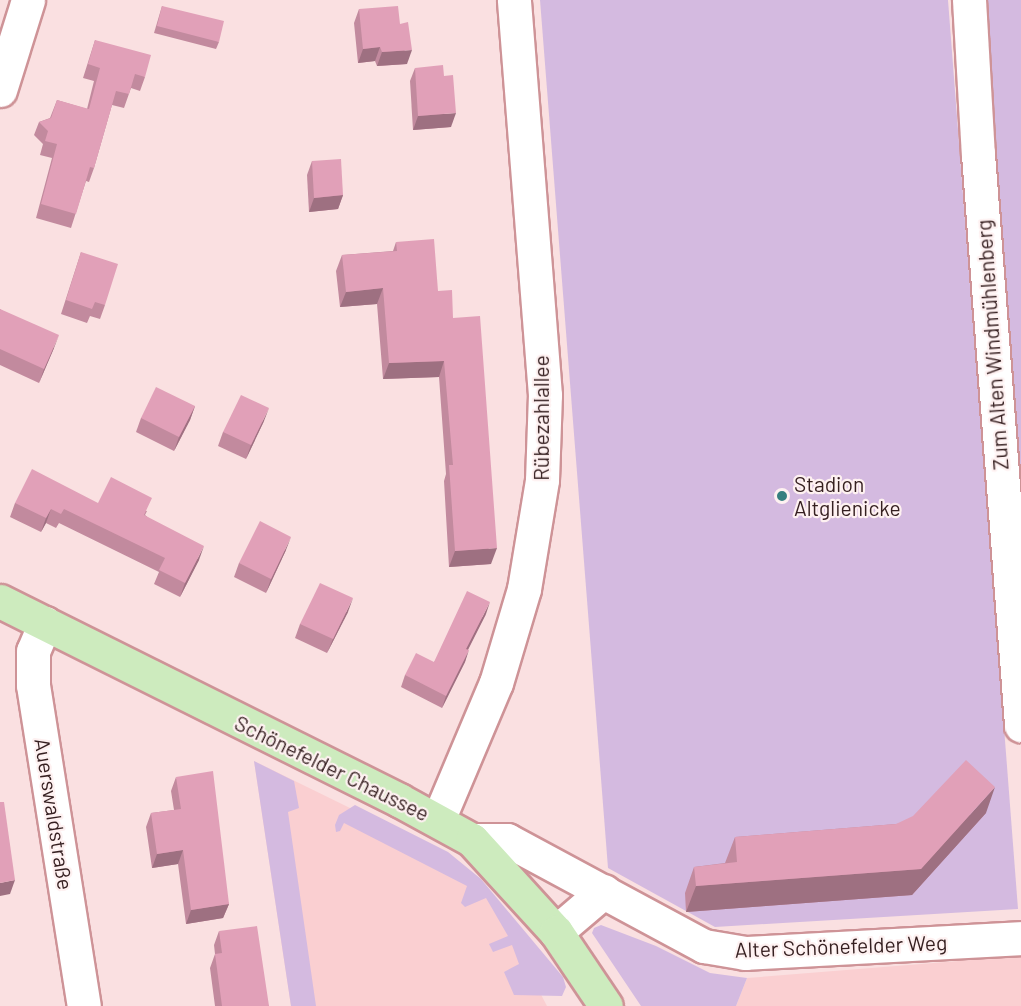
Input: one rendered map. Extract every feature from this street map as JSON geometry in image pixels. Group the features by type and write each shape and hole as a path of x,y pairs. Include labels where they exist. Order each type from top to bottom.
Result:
{"main road":[{"name":"Schönefelder Chaussee","path":"0,601 438,820 472,840 556,932 606,1006"}],"street":[{"path":"0,90 28,0"},
{"name":"Rübezahlallee","path":"438,820 496,683 524,589 542,480 545,395 514,0"},
{"name":"Zum Alten Windmühlenberg","path":"969,0 978,154 1021,725"},
{"name":"Auerswaldstraße","path":"45,623 33,651 33,685 84,1006"},
{"name":"Alter Schönefelder Weg","path":"472,840 507,840 704,946 745,953 1021,938"},
{"path":"556,932 604,891"}],"shaded area":[{"name":"Stadion Altglienicke","path":"540,0 948,0 1018,909 715,927 608,868"},
{"path":"975,0 1021,0 1021,607"},
{"path":"254,761 446,855 481,879 547,1006 291,1006"},
{"path":"254,761 294,781 299,808 288,812 316,1006 291,1006"},
{"path":"355,805 448,852 481,879 563,977 566,987 562,996 514,995 504,972 519,964 512,945 493,952 489,944 508,936 486,898 465,907 461,903 467,886 344,823 340,831 336,832 335,825 339,815"},
{"path":"601,925 656,946 710,973 747,978 736,1006 641,1006 592,933 594,928"},
{"path":"1021,956 1021,1006 736,1006 747,978"}],"building":[{"path":"162,6 224,21 219,42 157,26"},
{"path":"398,6 400,24 408,22 412,50 382,52 380,47 363,49 359,9"},
{"path":"95,40 151,55 145,77 135,74 129,94 116,91 94,168 90,167 76,214 41,204 57,144 45,141 48,131 39,122 51,118 57,100 89,109 100,68 88,64"},
{"path":"443,65 444,76 453,75 456,113 418,116 415,68"},
{"path":"341,159 343,195 314,198 312,161"},
{"path":"434,239 438,291 452,290 453,318 480,316 497,548 455,551 449,465 453,465 444,361 389,363 383,288 346,292 342,255 397,251 396,242"},
{"path":"81,252 118,264 105,305 95,302 92,309 66,300"},
{"path":"0,309 59,335 44,369 0,349"},
{"path":"156,387 195,406 179,437 141,418"},
{"path":"241,395 269,408 251,445 223,432"},
{"path":"32,469 98,503 111,477 152,498 144,515 204,546 185,583 159,570 165,558 64,509 61,514 51,509 46,518 15,503"},
{"path":"260,521 291,537 271,579 239,563"},
{"path":"320,583 353,598 333,639 300,624"},
{"path":"467,591 490,602 466,649 469,650 446,696 405,675 416,653 434,662"},
{"path":"966,760 995,787 921,869 696,886 694,867 737,862 735,837 896,824 913,816"},
{"path":"213,771 229,904 191,910 183,850 157,854 151,813 181,809 176,777"},
{"path":"0,802 4,802 15,880 0,883"},
{"path":"257,926 269,1006 222,1006 215,954 222,953 219,931"}],"place":[{"name":"Stadion Altglienicke","path":"782,496"}]}
